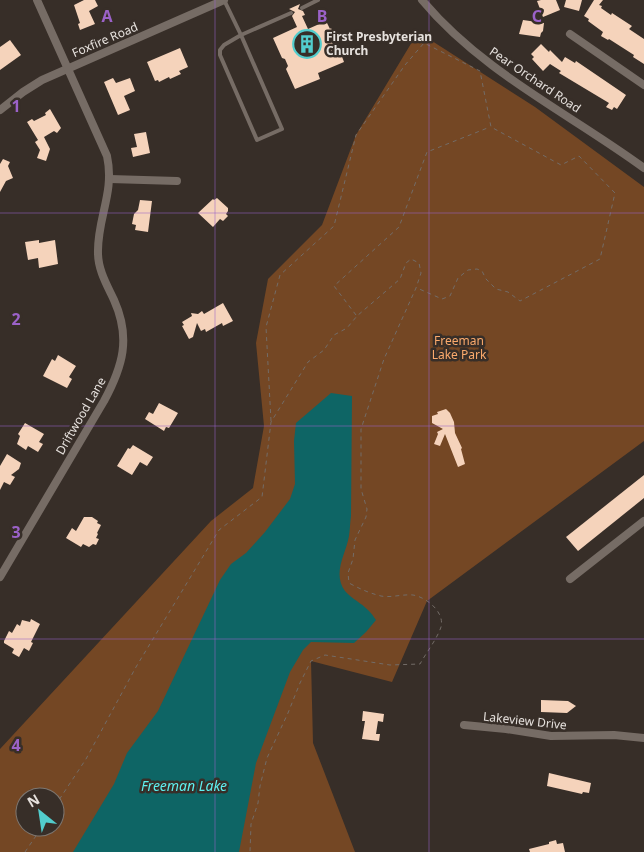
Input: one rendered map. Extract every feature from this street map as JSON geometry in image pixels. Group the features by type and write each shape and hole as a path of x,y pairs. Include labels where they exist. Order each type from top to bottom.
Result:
{"street":[{"name":"Driftwood Lane","path":"0,577 104,402 122,360 124,341 115,302 102,273 98,256 98,242 110,179 109,165 104,148 38,0"},
{"name":"Foxfire Road","path":"0,110 32,86 67,68 224,0"},
{"name":"Pear Orchard Road","path":"422,0 446,26 489,64 644,168"},
{"path":"570,34 644,85"},
{"path":"110,179 177,181"},
{"path":"570,579 644,521"},
{"name":"Lakeview Drive","path":"464,725 551,736 614,735 644,738"}],"lane":[{"path":"224,0 241,35 282,129 257,140 220,55 220,50 224,45 241,35 291,13"},
{"path":"302,8 318,0"}],"path":[{"path":"65,791 86,759 136,668 220,530 262,497 271,422 266,327 280,274 334,226 356,136 405,65 424,43 480,71 491,126"},
{"path":"416,288 442,299 450,296 458,278 468,270 478,269 482,271 486,279 496,289 508,292 520,301 600,259 615,193 579,156 561,164 491,126"},
{"path":"357,316 334,286 399,227 426,152 491,126"},
{"path":"250,852 251,824 258,803 264,766 311,661 325,654 390,665 420,664 441,626 440,614 434,606 424,600 414,595 384,596 363,591 349,583 348,573 353,559 355,540 366,516 367,509 361,489 361,428 384,359 416,288 421,273 419,263 411,259 406,263 400,279 357,316 347,328 334,335 324,350 308,362 271,422"},
{"path":"26,852 36,837"}],"green space":[{"name":"Freeman Lake Park","path":"418,32 535,107 644,187 644,441 427,601 392,682 311,661 313,743 355,852 0,852 0,749 211,521 253,488 264,426 256,343 268,279 322,225 356,135"}],"water":[{"name":"Freeman Lake","path":"331,393 352,396 351,516 349,536 340,570 341,584 345,591 368,610 376,620 354,643 311,642 303,650 290,672 256,763 239,852 73,852 114,784 127,753 158,711 220,580 231,564 246,553 265,532 290,499 295,484 294,441 296,423"}],"building":[{"path":"84,0 95,0 98,6 89,11 95,24 80,30 78,24 80,23 74,5"},
{"path":"556,0 560,10 543,17 537,1"},
{"path":"566,0 582,0 579,11 564,7"},
{"path":"594,0 603,0 599,5 602,6 601,8 632,26 629,29 644,39 644,64 633,57 634,55 601,36 603,32 584,16"},
{"name":"First Presbyterian Church","path":"300,4 298,9 303,11 305,15 302,16 308,29 326,21 342,53 344,62 318,73 320,79 295,89 286,69 288,66 285,59 282,58 273,38 297,27 292,16 295,12 289,9"},
{"path":"523,20 544,23 540,37 519,34"},
{"path":"10,40 21,55 0,70 0,47"},
{"path":"541,44 562,62 565,57 575,63 576,61 626,95 617,109 614,107 612,110 606,107 609,103 559,73 561,71 550,64 543,71 532,59 534,57 531,54"},
{"path":"180,48 188,67 179,71 181,74 170,79 169,77 159,82 158,80 155,81 147,62"},
{"path":"113,78 116,83 130,78 135,91 124,96 130,110 118,115 104,82"},
{"path":"50,109 61,128 57,133 54,131 44,137 50,149 46,161 37,158 40,150 35,142 38,140 27,122 46,115 45,113"},
{"path":"146,132 150,153 133,157 131,148 137,147 134,134"},
{"path":"3,159 10,162 8,166 13,178 6,181 0,192 0,164"},
{"path":"217,198 228,208 226,214 228,216 223,221 220,219 213,227 198,213 213,199"},
{"path":"140,200 152,201 148,232 135,230 136,225 132,224"},
{"path":"39,240 39,243 55,240 58,264 39,268 38,258 28,260 25,242"},
{"path":"223,303 233,321 223,326 222,323 206,332 205,329 201,331 197,323 193,337 189,339 182,326 184,325 182,322 192,316 191,313 198,314 202,311 204,314"},
{"path":"58,355 76,366 69,377 72,379 67,388 43,376 52,359 55,361"},
{"path":"159,403 178,413 169,428 166,427 164,431 145,419 149,412 153,414"},
{"path":"446,409 454,422 455,433 462,448 465,464 458,467 445,434 440,446 434,444 437,432 443,429 432,423 432,416"},
{"path":"25,423 44,434 39,442 43,444 38,452 28,446 26,450 17,444 20,436 18,434"},
{"path":"133,445 153,457 147,466 140,462 132,475 117,466 128,448 130,449"},
{"path":"7,454 21,463 19,469 11,475 15,477 10,485 4,482 0,490 0,466"},
{"path":"644,475 644,498 578,551 566,537"},
{"path":"84,517 92,517 101,525 97,533 96,538 99,539 96,545 93,544 89,547 83,544 81,547 66,538 72,528 76,531"},
{"path":"31,619 40,624 31,642 33,643 29,651 24,648 19,657 12,653 14,649 4,643 4,641 9,631 12,633 17,624 20,626 22,620 30,622"},
{"path":"541,700 568,701 576,706 567,713 541,712"},
{"path":"363,711 384,714 383,722 378,721 376,734 380,734 379,741 362,739 365,721 362,721"},
{"path":"549,773 591,783 589,793 583,792 582,794 547,786"},
{"path":"556,840 557,844 563,843 565,852 530,852 529,849 549,844 549,842"}],"place":[{"name":"First Presbyterian Church","path":"307,44"}]}
